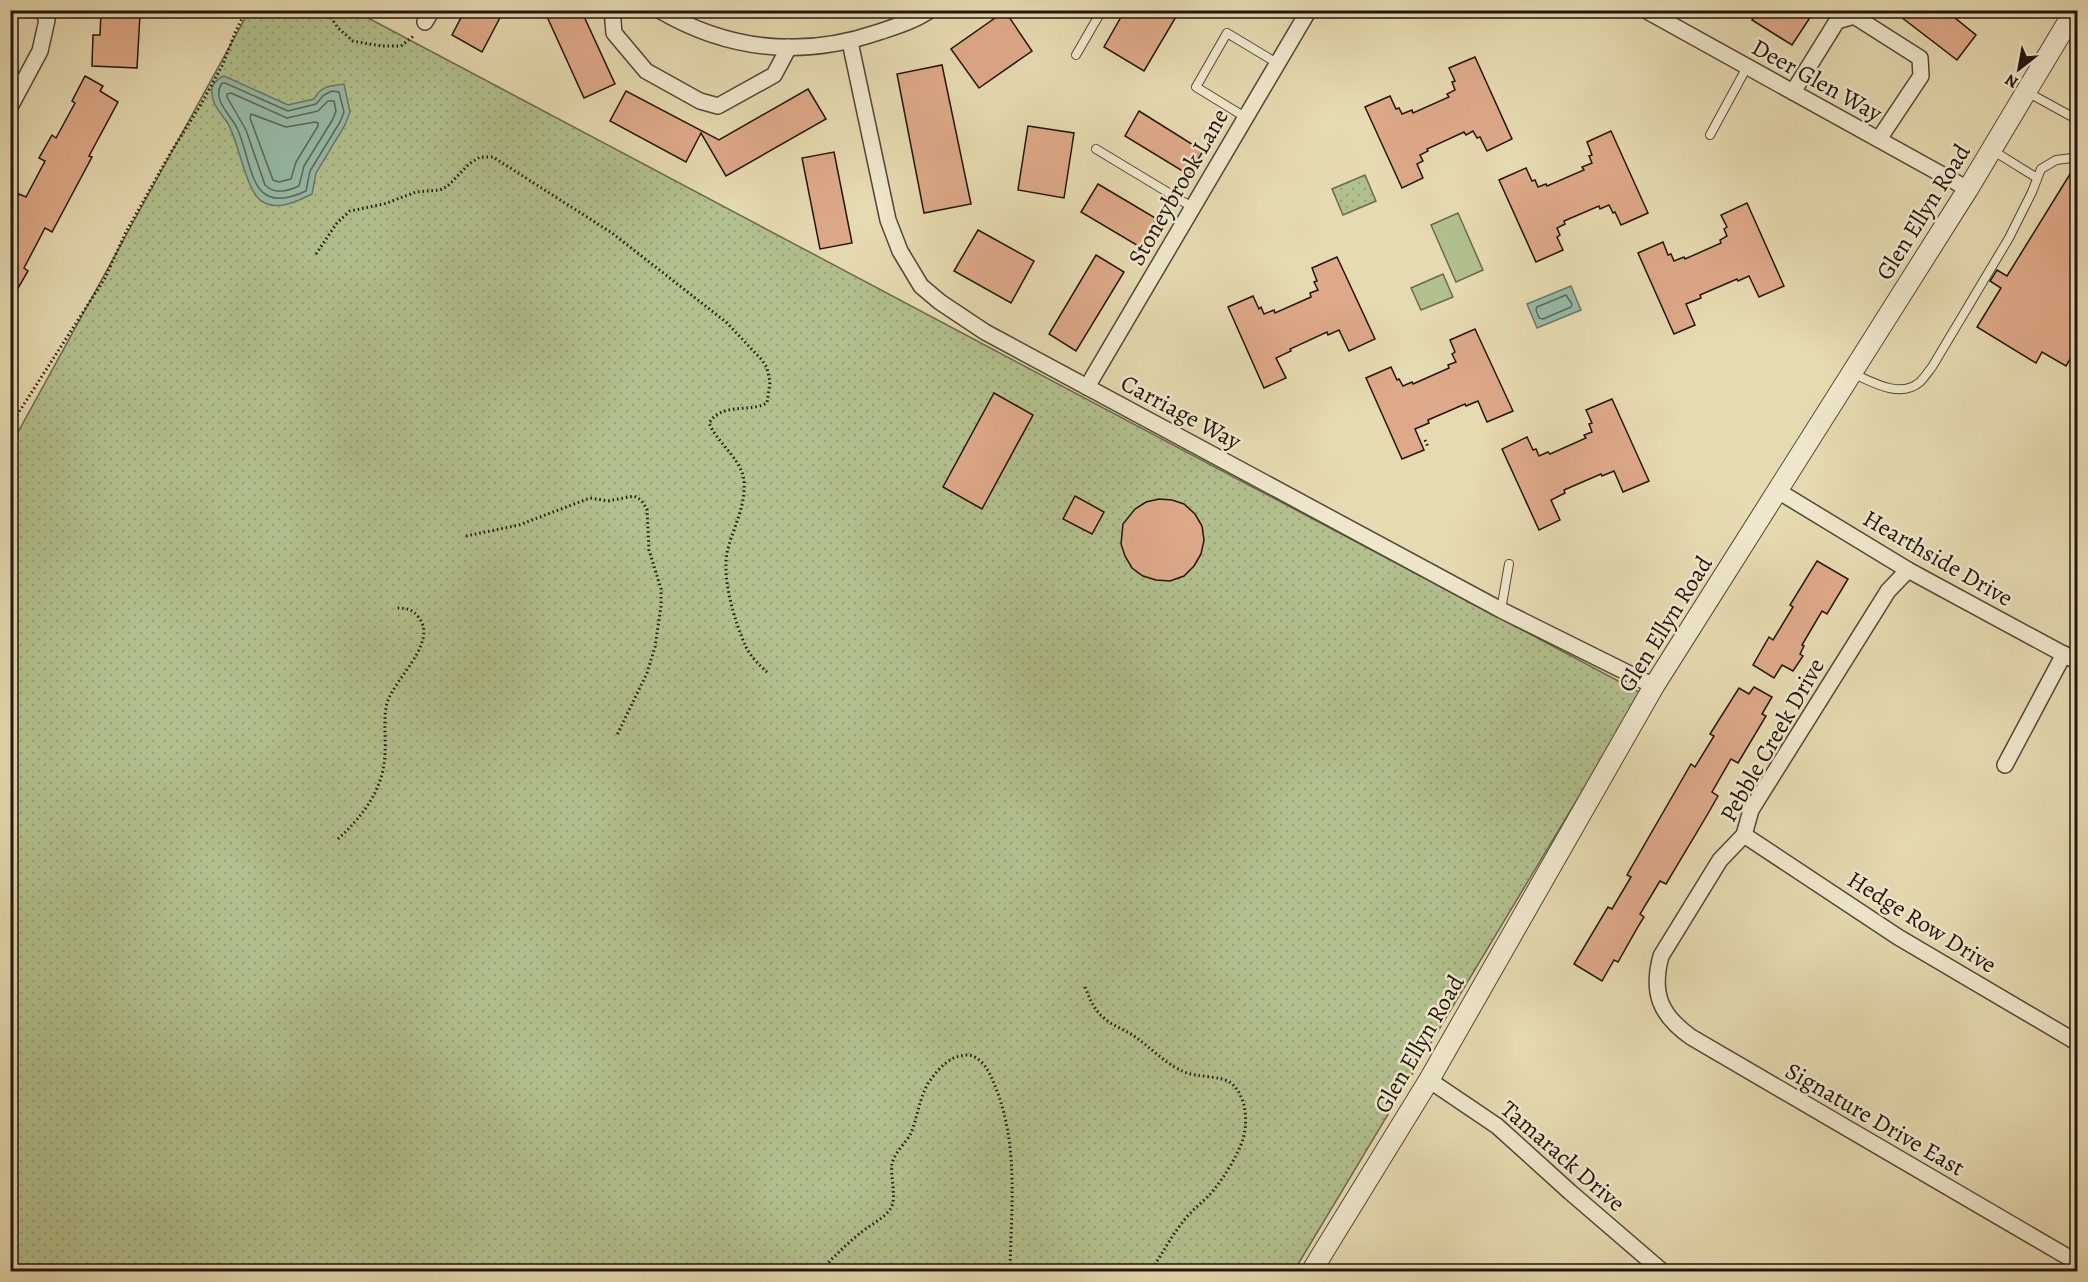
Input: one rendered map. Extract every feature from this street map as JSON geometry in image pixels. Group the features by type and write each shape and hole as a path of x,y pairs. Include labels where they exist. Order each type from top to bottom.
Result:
{"street":[{"path":"612,10 614,33 646,71 700,101 718,106 774,75 789,47"},
{"path":"659,10 681,23 722,38 765,46 807,48 850,42 906,23 930,10"},
{"name":"Stoneybrook Lane","path":"1087,387 1309,10"},
{"name":"Deer Glen Way","path":"1645,10 1968,189"},
{"name":"Glen Ellyn Road","path":"1311,1272 1429,1080 1654,686 1968,189 2075,10"},
{"path":"10,107 40,51 47,20 43,11"},
{"path":"1793,92 1837,21 1854,16 1920,58 1921,76 1879,139"},
{"name":"Carriage Way","path":"850,42 888,220 900,250 921,286 940,302 969,322 1087,387 1501,610 1654,686"},
{"name":"Hearthside Drive","path":"1778,491 1908,570 2071,658"},
{"name":"Pebble Creek Drive","path":"1659,1002 1656,973 1661,956 1720,860 1744,835 1751,810 1888,591 1908,570"},
{"path":"2005,765 2071,658"},
{"name":"Hedge Row Drive","path":"1744,835 1898,937 2078,1043"},
{"name":"Signature Drive East","path":"1659,1002 1677,1027 1691,1037 2078,1263"},
{"name":"Tamarack Drive","path":"1429,1080 1497,1126 1663,1272"}],"lane":[{"path":"1076,55 1102,10"},
{"path":"1245,117 1196,87 1227,33 1277,63"},
{"path":"1710,135 1747,67"},
{"path":"2026,91 2078,120"},
{"path":"1096,149 1192,207"},
{"path":"1991,150 2037,178"},
{"path":"1852,373 1889,389 1904,389 1918,383 1932,367 2009,238 2041,169 2056,160 2072,158 2078,161"},
{"path":"1501,610 1509,564"}],"path":[{"path":"10,432 17,415 105,278 132,222 223,64 246,10"},
{"path":"326,10 352,41 381,46 401,46 416,35 428,16"},
{"path":"316,254 337,223 350,211 384,204 416,192 440,190 448,186 469,164 480,157 493,157 612,233 726,322 762,360 767,368 770,382 767,403 761,406 735,408 713,416 709,423 712,431 740,467 744,478 739,519 728,550 726,566 728,585 746,647 767,672"},
{"path":"1425,440 1428,447"},
{"path":"466,536 519,525 590,498 608,501 634,496 641,500 647,509 649,550 661,589 661,606 655,647 647,673 616,735"},
{"path":"338,839 354,824 371,802 379,784 385,756 387,701 412,661 424,633 422,621 415,612 406,608 396,608"},
{"path":"1084,987 1093,1006 1103,1017 1133,1035 1167,1062 1185,1072 1201,1077 1223,1079 1231,1083 1238,1092 1246,1113 1246,1128 1241,1145 1222,1179 1185,1219 1150,1272"},
{"path":"819,1272 891,1208 893,1160 911,1132 920,1101 929,1083 944,1063 956,1056 972,1055 987,1066 1000,1095 1010,1141 1014,1181 1010,1272"}],"shaded area":[{"path":"249,11 355,11 1641,693 1294,1271 11,1272 11,445"},
{"path":"1365,175 1376,201 1343,215 1332,189"},
{"path":"1458,213 1483,270 1456,282 1431,225"},
{"path":"1443,274 1453,297 1421,310 1411,288"}],"water":[{"path":"224,76 288,105 314,99 326,87 344,84 350,112 345,125 316,173 312,194 294,202 275,206 263,202 251,188 231,130 213,98 213,86"},
{"path":"1571,286 1581,310 1537,328 1527,304"}],"building":[{"path":"465,10 504,10 482,52 452,35"},
{"path":"544,10 581,10 615,84 584,98"},
{"path":"1125,10 1180,10 1144,71 1104,47"},
{"path":"1759,10 1815,10 1792,45 1752,20"},
{"path":"1892,10 1945,10 1976,35 1957,60"},
{"path":"1005,11 1032,51 979,88 951,49"},
{"path":"101,12 140,14 137,68 92,66 93,35 100,35"},
{"path":"1475,57 1512,139 1487,151 1480,137 1477,138 1473,131 1466,135 1464,132 1427,149 1428,151 1420,155 1423,161 1417,164 1423,178 1402,188 1365,107 1390,96 1396,109 1399,108 1402,114 1412,110 1413,113 1449,97 1447,94 1455,90 1452,82 1455,81 1449,68"},
{"path":"942,65 971,204 924,213 897,74"},
{"path":"85,76 103,86 100,91 118,102 52,232 45,228 24,268 28,271 10,302 10,211 19,194 26,197 45,161 39,158 52,135 56,138 75,103 72,101"},
{"path":"808,89 826,119 726,176 701,133 686,162 610,121 626,91 719,140"},
{"path":"1139,111 1203,151 1189,175 1125,136"},
{"path":"1028,126 1074,133 1064,198 1018,190"},
{"path":"1611,131 1648,213 1621,225 1609,205 1600,209 1599,206 1564,221 1565,224 1557,228 1560,235 1557,237 1563,250 1536,262 1499,180 1526,168 1532,181 1535,180 1538,187 1546,184 1547,186 1584,170 1582,167 1592,163 1589,156 1592,155 1587,142"},
{"path":"834,152 852,243 820,249 802,158"},
{"path":"2075,166 2078,167 2078,346 2066,366 2042,352 2036,363 1977,327 2001,288 1990,281 1997,270 2007,276"},
{"path":"1098,184 1157,219 1140,247 1081,212"},
{"path":"1747,203 1784,286 1759,297 1749,276 1700,295 1701,298 1686,304 1695,325 1674,334 1638,253 1663,242 1668,255 1671,254 1674,261 1684,257 1685,259 1721,243 1720,240 1727,236 1724,229 1727,227 1721,215"},
{"path":"978,230 1034,261 1011,303 954,271"},
{"path":"1096,255 1124,272 1076,351 1049,334"},
{"path":"1337,257 1375,339 1349,351 1339,330 1328,335 1327,332 1276,358 1286,378 1264,388 1228,307 1253,296 1264,314 1274,310 1275,313 1311,297 1310,293 1318,290 1312,268"},
{"path":"1475,329 1513,411 1487,422 1478,401 1466,406 1465,404 1428,420 1429,423 1415,429 1424,450 1402,459 1366,378 1391,367 1397,380 1399,379 1403,386 1449,368 1448,365 1456,362 1450,340"},
{"path":"994,393 1033,415 982,509 943,487"},
{"path":"1612,399 1649,481 1623,492 1614,471 1602,476 1601,474 1564,490 1565,493 1551,500 1560,520 1539,530 1502,449 1527,437 1533,450 1536,449 1539,456 1548,452 1550,454 1586,438 1584,435 1592,432 1589,424 1592,423 1586,410"},
{"path":"1075,496 1104,512 1092,534 1063,519"},
{"path":"1159,499 1184,504 1195,514 1202,526 1204,540 1201,554 1194,566 1184,576 1170,581 1143,576 1132,568 1121,544 1123,524 1135,509 1146,502"},
{"path":"1817,561 1848,579 1827,614 1822,611 1802,645 1804,646 1800,654 1803,656 1793,671 1782,665 1774,678 1753,665 1769,637 1773,640 1793,607 1790,605"},
{"path":"1754,687 1772,697 1762,714 1766,716 1738,763 1731,759 1712,792 1718,796 1706,817 1666,884 1660,881 1640,914 1644,917 1618,962 1614,960 1602,981 1574,964 1608,907 1612,909 1631,877 1627,875 1691,764 1695,767 1714,736 1710,734 1739,688 1749,694"}]}
